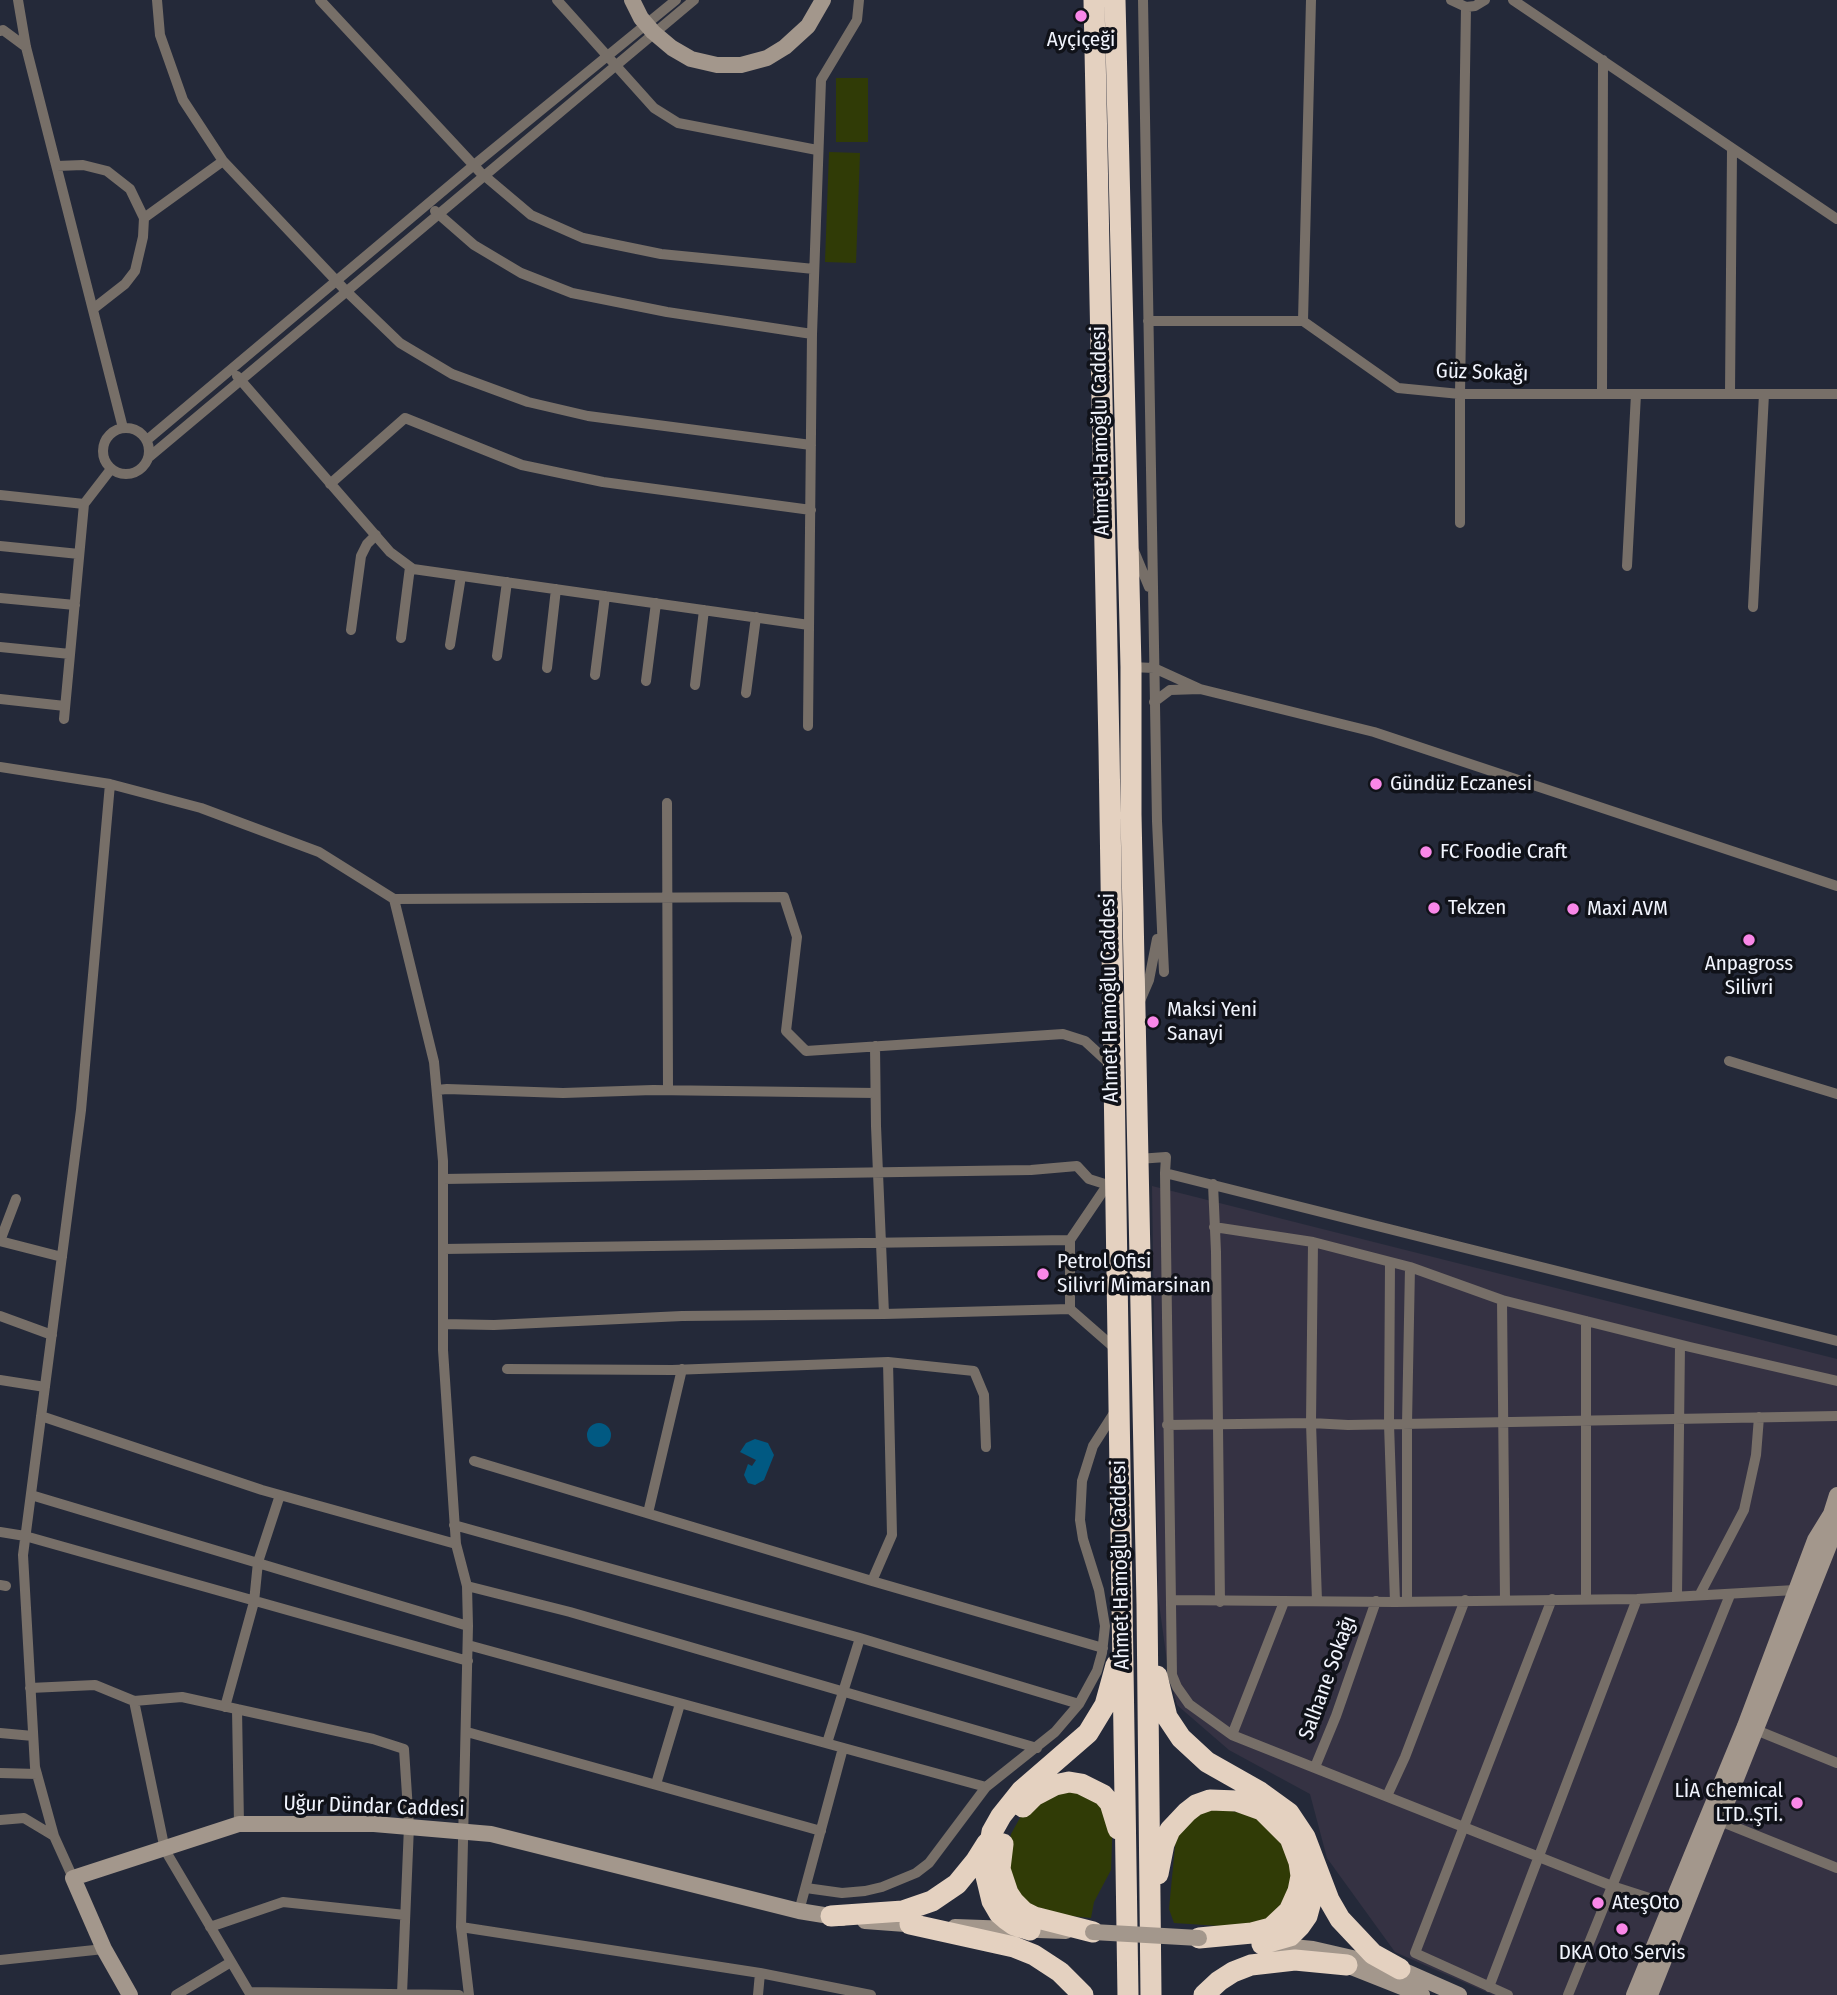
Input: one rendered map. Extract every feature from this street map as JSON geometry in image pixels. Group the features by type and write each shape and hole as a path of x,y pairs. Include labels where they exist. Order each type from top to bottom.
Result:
{"highway":[{"path":"1088,0 1095,39"},
{"name":"Ahmet Hamoğlu Caddesi","path":"1094,0 1109,734 1112,1179 1120,1405 1128,1995"},
{"name":"Ahmet Hamoğlu Caddesi","path":"1115,0 1131,667 1134,1013 1147,1604 1151,1995"},
{"path":"831,1916 903,1911 932,1901 965,1874 1001,1816 1021,1791 1077,1744 1098,1718 1112,1684 1123,1586"},
{"path":"1147,1604 1161,1699 1173,1728 1196,1754 1260,1792 1289,1813 1299,1827 1329,1900 1340,1919 1373,1954 1400,1969"},
{"path":"1093,1932 1024,1912 1007,1893 1003,1882 1000,1855 1009,1827 1034,1796 1055,1785 1069,1782 1081,1784 1103,1794 1110,1803 1118,1833 1119,1870 1127,1922"},
{"path":"1150,1924 1164,1844 1178,1820 1196,1805 1210,1800 1237,1801 1262,1810 1284,1829 1295,1848 1301,1876 1294,1902 1289,1911 1271,1928 1252,1933 1199,1938"},
{"path":"992,1832 985,1872 992,1901 1006,1920 1031,1930"},
{"path":"1262,1944 1290,1936 1307,1916 1313,1875 1310,1850"},
{"path":"910,1924 1014,1947 1034,1955 1060,1972 1083,1995"},
{"path":"1204,1995 1233,1972 1251,1965 1295,1960 1346,1965"}],"main road":[{"path":"632,0 650,29 671,48 691,59 717,65 741,65 767,58 785,47 808,26 823,0"},
{"path":"1650,1995 1678,1907 1803,1593 1815,1541 1834,1515 1837,1495"},
{"path":"1634,1995 1720,1821 1751,1728"},
{"name":"Uğur Dündar Caddesi","path":"73,1878 239,1824 409,1826 491,1835 799,1912 910,1924 1199,1938 1262,1944"},
{"path":"73,1878 104,1949 130,1995"},
{"path":"1262,1944 1346,1965 1422,1995"},
{"path":"1262,1944 1313,1949 1400,1969 1460,1995"}],"street":[{"path":"18,0 26,47 123,428"},
{"path":"157,0 160,35 183,100 223,161 345,290 400,343 452,374 528,402 588,416 811,445"},
{"path":"320,0 484,176 531,215 583,238 661,254 814,269"},
{"path":"558,0 654,108 678,123 817,150"},
{"path":"148,458 147,440 135,429 123,428 115,431 104,445 103,454 111,469 127,474 142,467 148,458 240,379 615,66 676,0"},
{"path":"147,440 606,55 694,0"},
{"path":"807,726 812,334 821,80 858,20 859,0"},
{"path":"1143,0 1154,702 1159,896 1164,972"},
{"path":"1148,321 1303,321 1311,0"},
{"path":"1451,0 1466,6 1475,6 1485,0"},
{"path":"1513,0 1837,219"},
{"path":"1460,523 1466,6"},
{"path":"0,31 3,30 26,47"},
{"path":"1602,394 1603,60"},
{"path":"1730,394 1732,150"},
{"path":"144,218 223,161"},
{"path":"57,166 83,165 107,171 130,189 144,218 144,237 135,271 125,284 93,309"},
{"path":"428,203 438,215 474,245 521,273 572,293 667,312 812,334"},
{"name":"Güz Sokağı","path":"1303,321 1398,388 1460,394 1837,394"},
{"path":"230,369 390,552 410,567 809,625"},
{"path":"1627,566 1636,394"},
{"path":"1754,607 1764,394"},
{"path":"331,484 405,418 522,465 603,482 811,510"},
{"path":"64,719 84,504 111,469"},
{"path":"0,495 84,504"},
{"path":"351,630 361,555 367,544 376,536"},
{"path":"1127,538 1152,593"},
{"path":"0,546 79,554"},
{"path":"401,638 410,567"},
{"path":"450,646 461,576"},
{"path":"498,656 507,582"},
{"path":"547,668 556,589"},
{"path":"595,675 605,596"},
{"path":"0,598 75,605"},
{"path":"646,681 656,603"},
{"path":"695,685 704,610"},
{"path":"746,693 756,617"},
{"path":"0,647 70,654"},
{"path":"1131,667 1154,668 1200,689 1374,732 1837,886"},
{"path":"1154,702 1170,690 1200,689"},
{"path":"0,699 65,706"},
{"path":"0,767 110,785 201,808 319,852 394,899 785,897 797,937 786,1031 806,1051 1063,1034 1085,1041 1113,1067"},
{"path":"73,1878 54,1836 37,1774 23,1555 81,1110 110,785"},
{"path":"667,803 668,1090"},
{"path":"1134,1013 1149,980 1156,953 1159,896"},
{"path":"394,899 434,1062 443,1179 443,1324 454,1525 467,1586 467,1731 461,1927 469,1995"},
{"path":"875,1046 884,1314"},
{"path":"1729,1061 1837,1094"},
{"path":"436,1090 875,1093"},
{"path":"1138,1159 1166,1157 1167,1425 1172,1675 1189,1704 1232,1735 1612,1886 1678,1907"},
{"path":"443,1179 1031,1170 1077,1166 1089,1179 1112,1179"},
{"path":"1165,1173 1837,1341"},
{"path":"1070,1309 1070,1240 1112,1179"},
{"path":"1213,1184 1220,1602"},
{"path":"16,1199 0,1241 62,1257"},
{"path":"1214,1227 1313,1242 1410,1267 1502,1300 1837,1381"},
{"path":"443,1249 1070,1240"},
{"path":"1313,1242 1311,1423 1317,1601"},
{"path":"1390,1262 1390,1424 1401,1601"},
{"path":"1401,1601 1410,1267"},
{"path":"1502,1300 1505,1600"},
{"path":"443,1324 494,1325 682,1316 1070,1309 1118,1351"},
{"path":"0,1316 52,1335"},
{"path":"1586,1321 1586,1599"},
{"path":"1677,1596 1680,1345"},
{"path":"872,1581 892,1535 888,1362"},
{"path":"507,1369 682,1369 888,1362 974,1371 984,1395 986,1447"},
{"path":"648,1513 682,1369"},
{"path":"0,1380 45,1387"},
{"path":"806,1888 842,1893 865,1891 916,1874 929,1863 986,1787 1037,1748 1070,1717 1079,1704 1097,1671 1103,1648 1103,1606 1083,1539 1080,1500 1086,1462 1097,1439 1120,1405"},
{"path":"41,1416 280,1495 456,1544"},
{"path":"1167,1425 1407,1424 1837,1416"},
{"path":"1700,1594 1744,1510 1756,1455 1759,1418"},
{"path":"474,1461 1103,1648"},
{"path":"31,1495 468,1626"},
{"path":"225,1707 254,1602 258,1562 280,1495"},
{"path":"454,1525 860,1638 1079,1704"},
{"path":"0,1532 25,1536 468,1661"},
{"path":"467,1586 570,1612 1037,1748"},
{"path":"1171,1600 1552,1600 1803,1593"},
{"path":"1568,1995 1730,1595"},
{"path":"1489,1987 1637,1599"},
{"path":"1387,1796 1405,1757 1465,1600"},
{"path":"1508,1995 1415,1952 1552,1600"},
{"path":"1232,1735 1284,1601"},
{"name":"Salhane Sokağı","path":"1315,1767 1336,1716 1376,1601"},
{"path":"827,1744 860,1638"},
{"path":"468,1645 986,1787"},
{"path":"30,1688 95,1685 134,1701 182,1697 373,1739 404,1749 409,1826 402,1994"},
{"path":"134,1701 165,1850 249,1992 459,1995"},
{"path":"656,1784 680,1704"},
{"path":"237,1709 239,1824"},
{"path":"1751,1728 1837,1763"},
{"path":"467,1731 821,1831"},
{"path":"0,1733 33,1735"},
{"path":"799,1912 843,1748"},
{"path":"0,1773 37,1774"},
{"path":"0,1819 24,1818 54,1836"},
{"path":"1720,1821 1837,1868"},
{"path":"210,1927 283,1902 405,1915"},
{"path":"461,1927 760,1973 871,1995"},
{"path":"0,1960 104,1949"},
{"path":"176,1995 231,1962"},
{"path":"758,1995 760,1973"}],"shaded area":[{"path":"1152,1186 1837,1359 1837,1995 1493,1995 1395,1952 1327,1858 1310,1794 1229,1750 1177,1705 1169,1676 1158,1596"}],"green space":[{"path":"836,78 868,78 868,142 836,142"},
{"path":"829,152 860,153 856,263 825,262"},
{"path":"1082,1786 1113,1815 1111,1870 1094,1902 1091,1918 1038,1910 1022,1899 1012,1885 1007,1852 1011,1834 1021,1816 1036,1800"},
{"path":"1206,1805 1271,1820 1299,1871 1286,1909 1251,1928 1174,1923 1169,1909 1176,1836"}],"water":[{"path":"599,1423 610,1430 611,1435 604,1446 599,1447 588,1440 587,1435 594,1424"},
{"path":"755,1439 768,1443 774,1455 764,1480 755,1485 748,1483 744,1475 748,1464 752,1466 756,1460 740,1452 746,1443"}],"place":[{"name":"Ayçiçeği","path":"1081,16"},
{"name":"Gündüz Eczanesi","path":"1376,784"},
{"name":"FC Foodie Craft","path":"1426,852"},
{"name":"Tekzen","path":"1434,908"},
{"name":"Maxi AVM","path":"1573,909"},
{"name":"Anpagross Silivri","path":"1749,940"},
{"name":"Maksi Yeni Sanayi","path":"1153,1022"},
{"name":"Petrol Ofisi Silivri Mimarsinan","path":"1043,1274"},
{"name":"LİA Chemical LTD..ŞTİ.","path":"1797,1803"},
{"name":"AteşOto","path":"1598,1903"},
{"name":"DKA Oto Servis","path":"1622,1929"}]}
